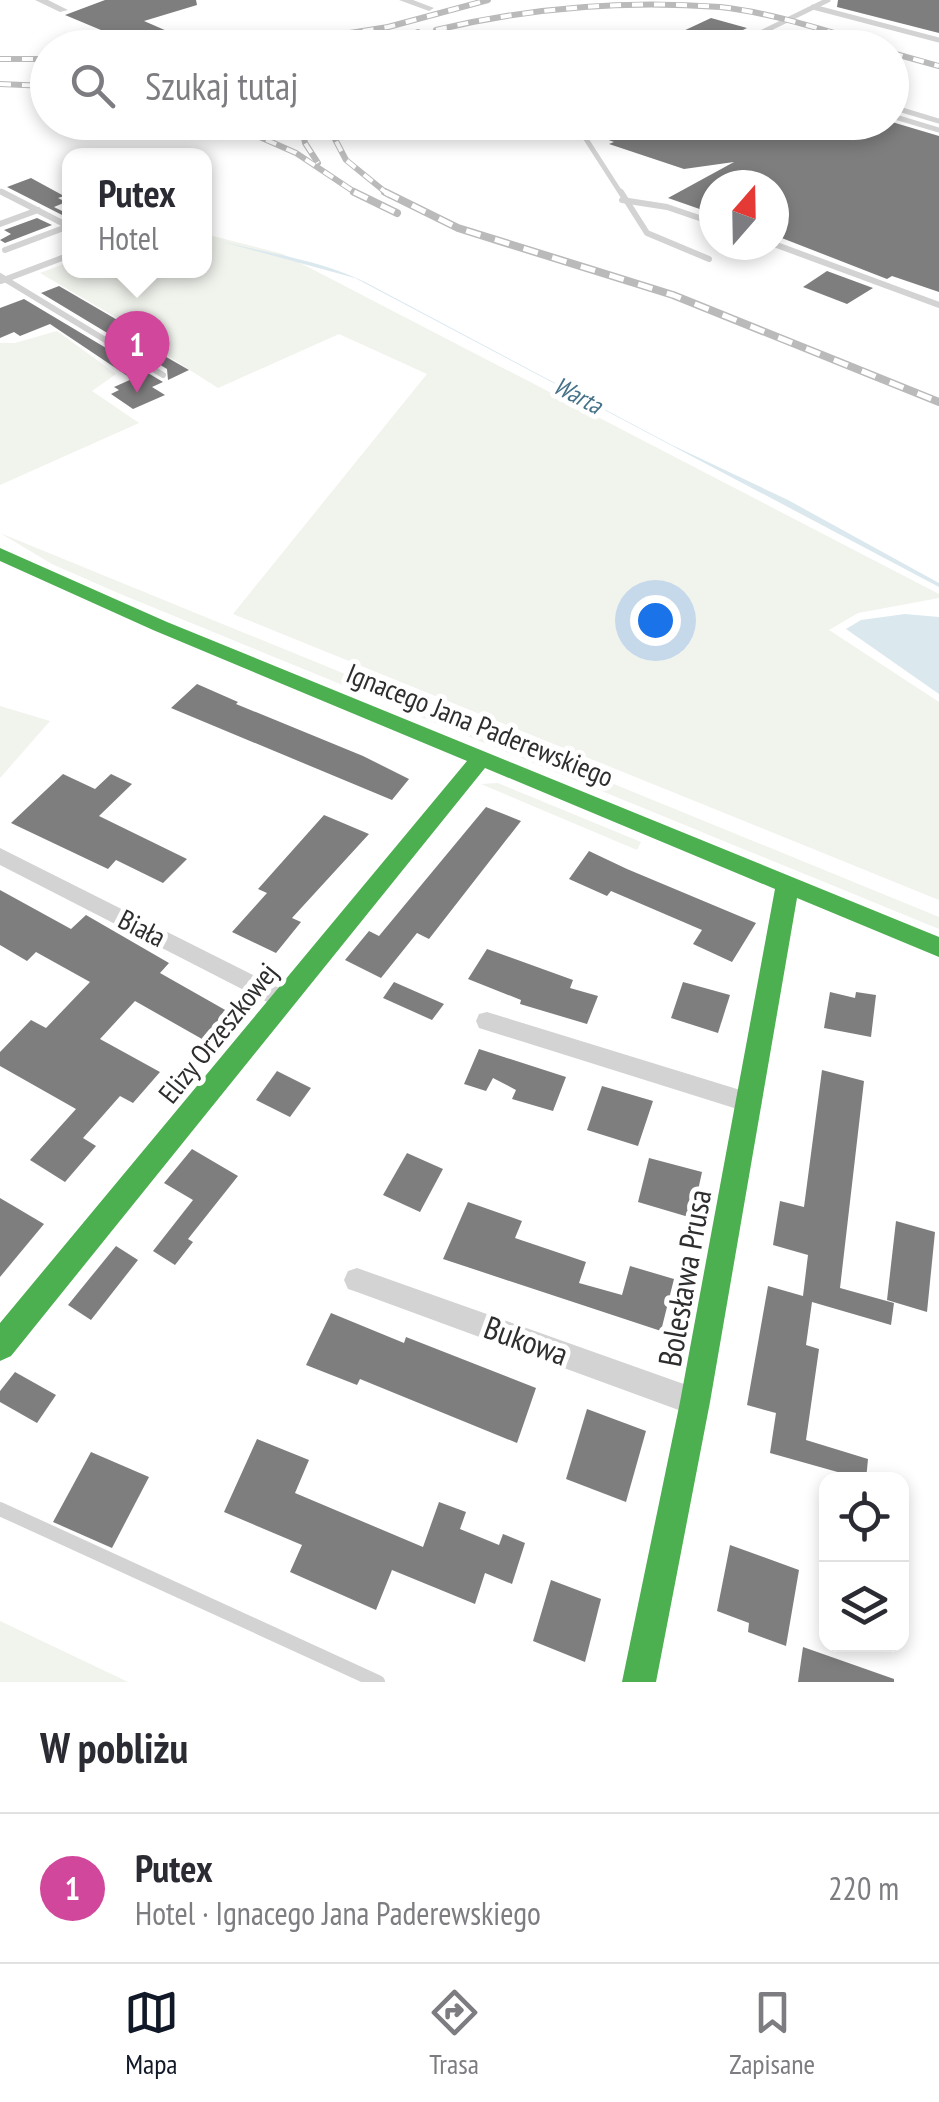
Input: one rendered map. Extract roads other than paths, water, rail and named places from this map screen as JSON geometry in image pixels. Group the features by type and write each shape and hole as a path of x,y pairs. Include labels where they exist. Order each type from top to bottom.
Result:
{"street":[{"path":"40,0 62,10"},
{"path":"404,0 428,8"},
{"name":"Ignacego Jana Paderewskiego","path":"0,554 160,626 939,946"},
{"name":"Elizy Orzeszkowej","path":"0,1346 481,758"},
{"name":"Biała","path":"0,856 284,1000"},
{"name":"Bolesława Prusa","path":"639,1682 695,1402 788,884"},
{"path":"487,1022 750,1103"},
{"name":"Bukowa","path":"358,1280 695,1402"}],"lane":[{"path":"766,30 828,0"},
{"path":"813,7 901,30"},
{"path":"909,32 939,40"},
{"path":"909,112 939,121"},
{"path":"909,121 939,130"},
{"path":"586,140 622,200 651,237 699,254"},
{"path":"0,191 62,222"},
{"path":"0,202 13,197"},
{"path":"622,200 699,218"},
{"path":"0,224 38,210"},
{"path":"5,250 62,229"},
{"path":"789,249 939,304"},
{"path":"2,279 62,258"},
{"path":"2,279 163,375"},
{"path":"0,1510 378,1682"}],"railway":[{"path":"369,30 488,0"},
{"path":"436,30 542,11 613,5 720,7 824,30"},
{"path":"909,58 939,66"},
{"path":"0,59 30,59"},
{"path":"0,84 30,85"},
{"path":"267,140 296,153 356,193"},
{"path":"304,140 318,163"},
{"path":"335,140 346,160 386,192"},
{"path":"386,192 458,228 673,295 939,402"},
{"path":"386,192 389,195"},
{"path":"356,193 397,213"}],"place":[{"name":"Putex","path":"137,393"}],"water label":[{"name":"Warta","path":"578,395"}]}
